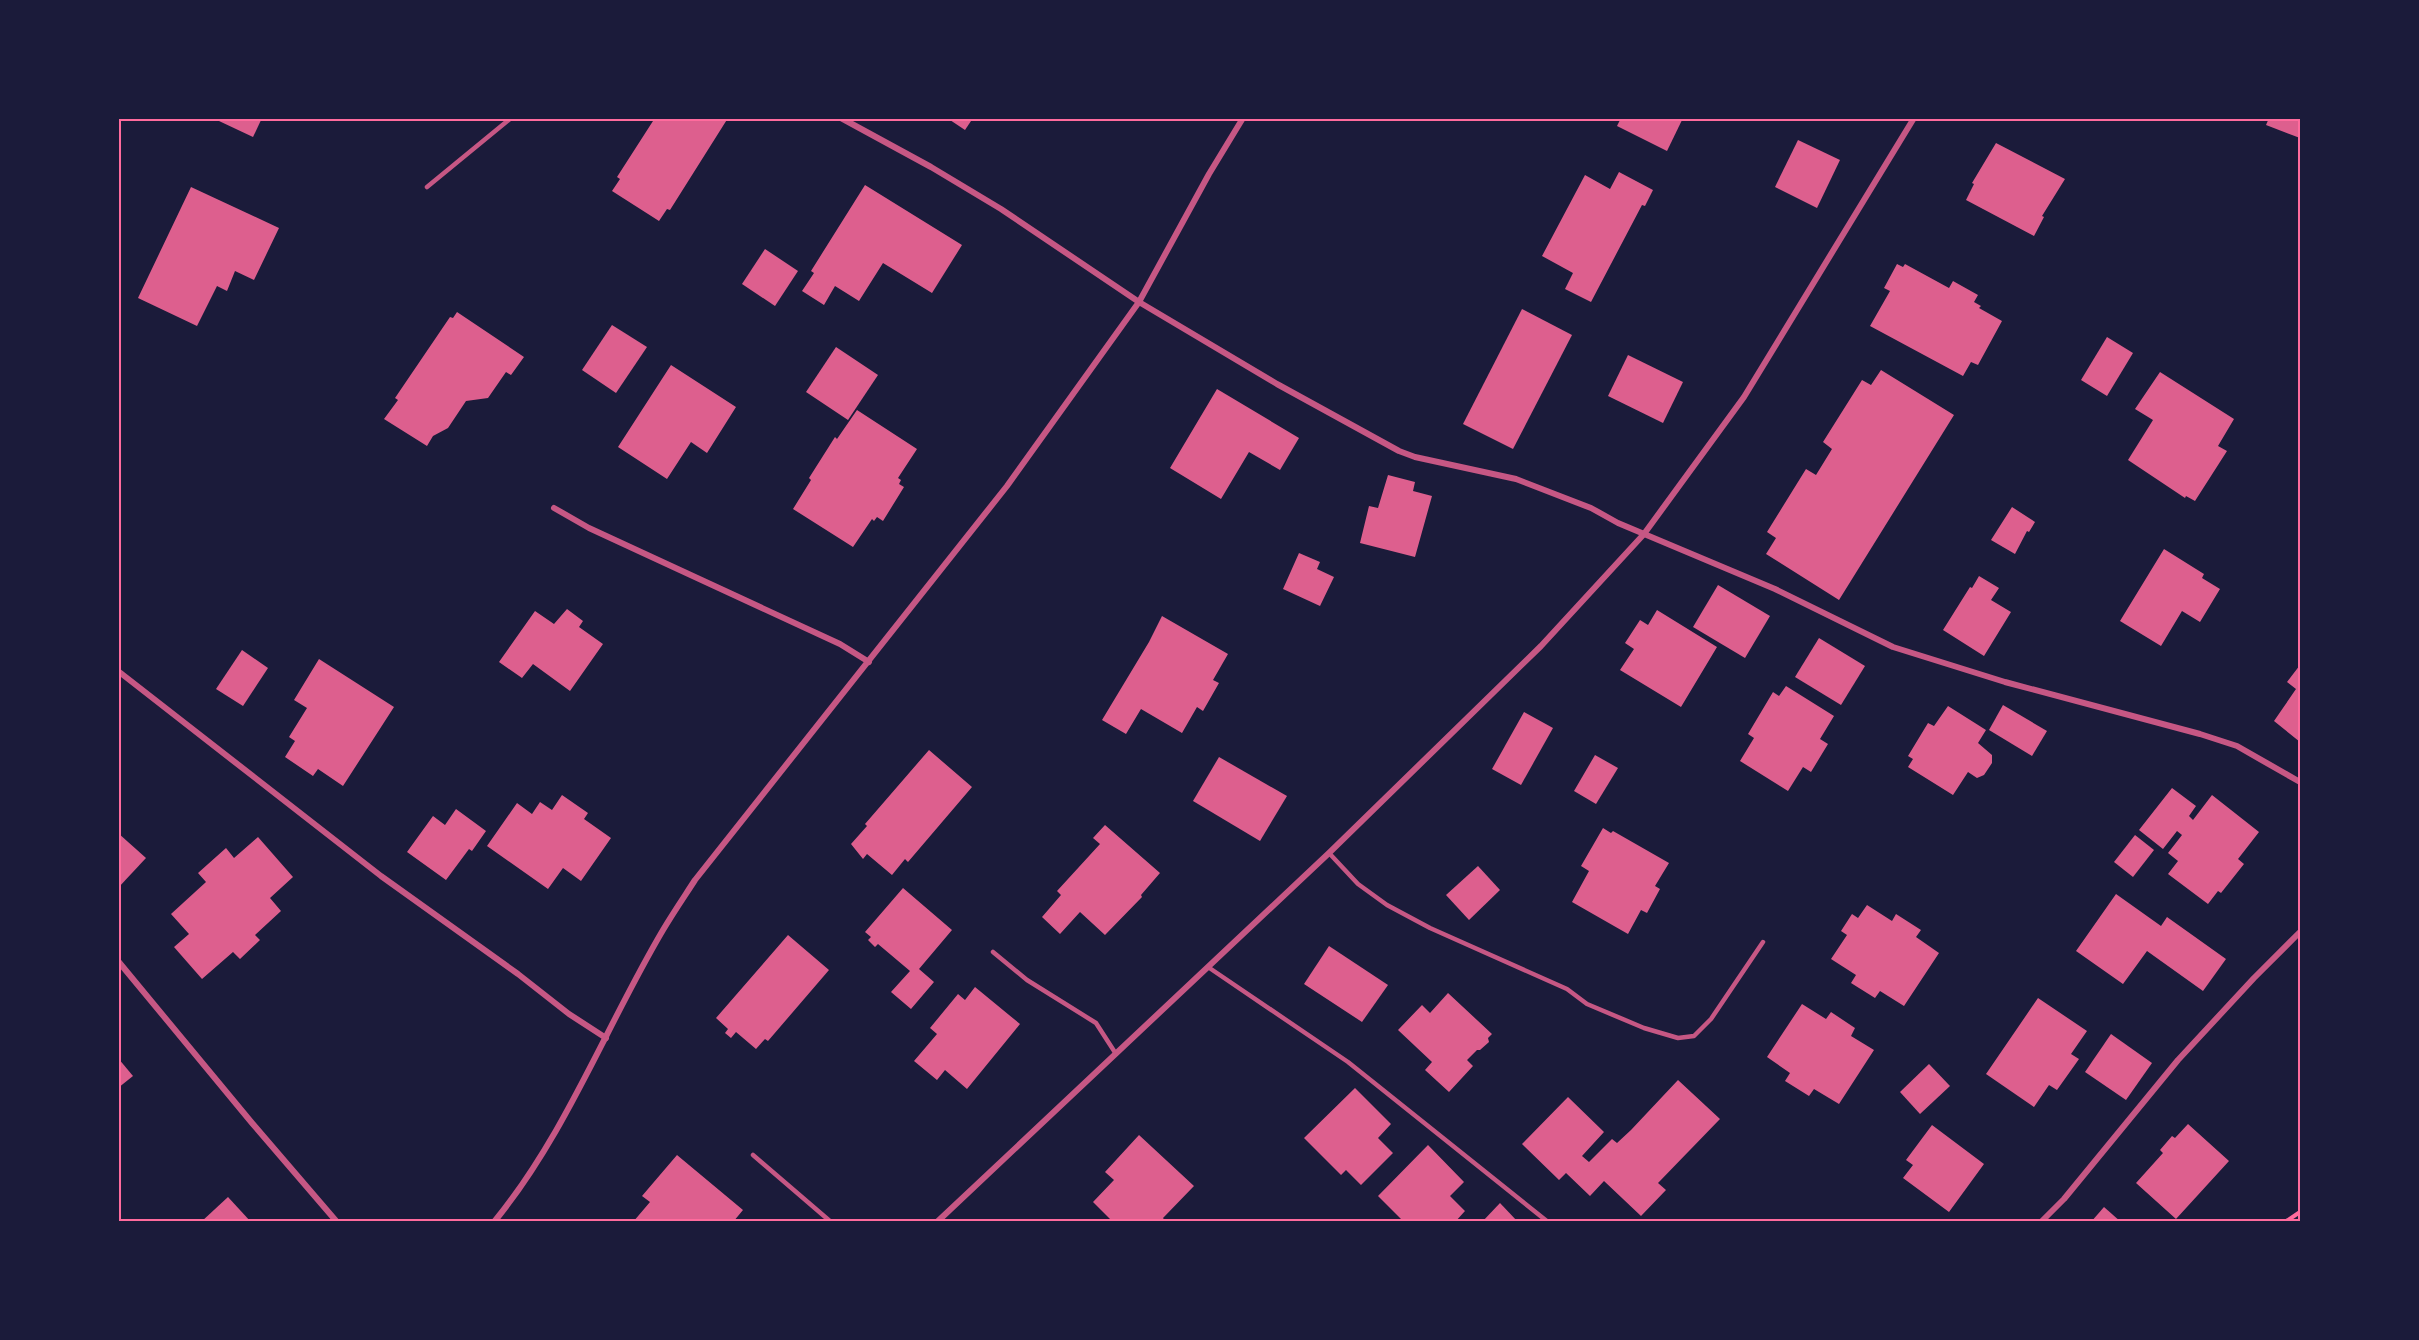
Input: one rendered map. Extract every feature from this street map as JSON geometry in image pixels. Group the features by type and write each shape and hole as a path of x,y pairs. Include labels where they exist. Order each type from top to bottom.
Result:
{"street":[{"path":"841,118 931,167 1001,209 1139,302 1380,442 1415,458 1516,479 1591,508 1644,534 1775,589 1893,647 2005,682 2237,746 2301,782"},
{"path":"494,1221 517,1193 543,1154 574,1101 663,931 695,880 1007,486 1139,302 1209,174 1243,118"},
{"path":"937,1221 1329,853 1541,646 1644,534 1744,398 1914,118"},
{"path":"554,508 589,528 840,644 869,662"},
{"path":"118,671 381,876 518,974 569,1014 606,1038"},
{"path":"2041,1221 2064,1199 2208,1027 2301,932"},
{"path":"118,961 244,1114 337,1221"}],"lane":[{"path":"427,188 511,118"},
{"path":"1329,853 1358,884 1387,905 1421,924 1567,989 1587,1004 1644,1028 1678,1038 1694,1036 1711,1019 1763,942"},
{"path":"993,952 1027,980 1096,1023 1116,1054"},
{"path":"1208,967 1348,1062 1548,1221"},
{"path":"753,1155 831,1221"}],"path":[{"path":"2285,1221 2301,1212"}],"building":[{"path":"220,118 262,118 253,137 219,121"},
{"path":"649,118 728,118 670,210 667,209 659,221 612,191 620,179 617,177 653,121"},
{"path":"947,118 973,118 965,130"},
{"path":"1621,118 1683,118 1667,151 1617,126"},
{"path":"2269,118 2300,118 2300,138 2266,125"},
{"path":"1798,140 1840,160 1817,208 1775,187"},
{"path":"1996,143 2065,179 2042,216 2044,217 2034,236 1966,200 1974,184 1972,183"},
{"path":"1619,172 1653,190 1645,206 1642,205 1591,302 1565,289 1573,273 1542,256 1585,175 1610,189"},
{"path":"865,185 962,245 932,293 883,263 859,301 835,286 824,305 802,291 814,273 811,271"},
{"path":"191,187 279,228 254,280 235,271 227,291 217,286 197,326 138,298"},
{"path":"765,249 798,271 775,306 742,284"},
{"path":"1897,264 1903,267 1905,264 1949,288 1953,281 1978,295 1974,302 1981,306 1979,308 2002,321 1978,365 1971,362 1963,376 1870,326 1890,291 1884,288"},
{"path":"1522,309 1572,335 1513,449 1463,424"},
{"path":"457,312 524,357 511,375 506,372 488,398 466,401 448,428 433,436 427,446 384,419 398,400 395,398 450,317 453,318"},
{"path":"612,325 647,347 616,393 582,370"},
{"path":"2107,337 2133,353 2107,396 2081,380"},
{"path":"836,347 878,375 848,420 806,392"},
{"path":"1628,355 1683,382 1663,423 1608,396"},
{"path":"671,365 736,407 707,453 691,442 667,479 618,447"},
{"path":"1881,370 1954,415 1839,600 1766,554 1776,538 1767,532 1806,469 1816,475 1832,449 1823,442 1862,380 1871,385"},
{"path":"2160,372 2234,419 2218,446 2227,451 2195,501 2186,496 2185,498 2128,460 2153,420 2135,409"},
{"path":"1217,389 1299,438 1280,470 1249,452 1221,499 1170,468"},
{"path":"857,410 917,449 898,478 901,480 899,484 904,487 883,521 877,517 874,521 872,519 853,547 793,509 835,437 837,439"},
{"path":"1388,475 1415,482 1413,491 1432,496 1415,557 1360,543 1369,506 1378,508"},
{"path":"2012,507 2035,522 2029,532 2027,531 2015,554 1991,540"},
{"path":"2164,549 2204,574 2202,578 2220,589 2200,622 2182,611 2161,646 2120,621"},
{"path":"1299,553 1320,562 1317,569 1334,577 1320,606 1283,589"},
{"path":"1979,576 1999,588 1991,600 2011,612 1984,656 1943,630"},
{"path":"1718,585 1770,616 1745,658 1693,627"},
{"path":"567,609 583,621 579,627 603,644 570,691 533,664 522,678 499,662 535,611 554,624"},
{"path":"1657,610 1717,647 1681,707 1620,670 1634,649 1625,643 1640,620 1648,625"},
{"path":"1162,616 1228,654 1213,680 1219,683 1203,711 1197,707 1182,733 1141,709 1126,734 1102,720"},
{"path":"1819,638 1865,666 1841,705 1795,677"},
{"path":"242,650 268,668 243,706 216,689"},
{"path":"319,659 394,707 343,786 318,769 313,776 285,757 295,741 289,737 307,708 294,700"},
{"path":"2300,665 2300,742 2274,721 2296,689 2287,682"},
{"path":"1786,686 1834,716 1820,739 1828,744 1811,772 1803,767 1788,791 1740,761 1754,738 1748,734 1773,692 1779,696"},
{"path":"2003,705 2047,731 2032,756 1989,730"},
{"path":"1948,706 1986,730 1978,743 1992,755 1992,763 1984,775 1977,778 1968,772 1953,795 1908,767 1913,759 1908,756 1928,723 1934,726"},
{"path":"1524,712 1553,728 1521,785 1492,769"},
{"path":"929,750 972,787 908,862 905,859 892,875 867,854 863,859 851,844 867,826 865,824"},
{"path":"1595,755 1618,768 1596,804 1574,791"},
{"path":"1219,757 1287,796 1260,841 1193,801"},
{"path":"2172,788 2196,806 2189,816 2193,820 2212,795 2259,832 2238,859 2244,864 2221,893 2218,891 2208,904 2168,874 2178,861 2168,853 2182,835 2177,831 2163,849 2139,830"},
{"path":"562,795 588,813 584,819 611,838 581,881 563,868 548,889 487,846 517,803 532,814 540,802 552,810"},
{"path":"456,809 486,831 472,851 469,849 446,880 407,852 433,816 445,825"},
{"path":"1105,825 1160,873 1141,895 1142,897 1105,935 1080,912 1060,934 1042,917 1061,895 1057,891 1100,844 1093,838"},
{"path":"1603,828 1611,833 1613,831 1669,863 1655,886 1660,889 1647,913 1641,910 1628,934 1572,902 1589,871 1581,866"},
{"path":"118,833 146,858 118,888"},
{"path":"2135,835 2154,850 2133,877 2114,862"},
{"path":"258,837 293,877 270,898 281,911 255,935 260,940 240,959 233,952 202,979 174,947 189,934 171,914 206,882 198,873 226,848 234,858"},
{"path":"1478,866 1500,890 1469,920 1446,895"},
{"path":"903,888 952,930 919,969 934,982 911,1009 891,992 910,971 878,944 875,947 868,940 871,937 865,932"},
{"path":"2116,894 2161,926 2167,917 2226,959 2203,991 2147,951 2123,984 2076,951"},
{"path":"1867,905 1892,921 1896,914 1921,930 1916,937 1939,953 1904,1006 1880,991 1875,998 1851,983 1856,975 1831,959 1847,935 1841,931 1852,914 1858,918"},
{"path":"788,935 829,970 768,1041 765,1039 756,1049 736,1032 731,1038 725,1033 728,1029 716,1018"},
{"path":"1329,946 1388,985 1362,1022 1304,984"},
{"path":"975,987 1020,1024 967,1089 945,1070 937,1080 914,1061 937,1034 930,1028 958,994 965,1000"},
{"path":"1448,993 1492,1034 1488,1038 1489,1042 1467,1060 1473,1066 1449,1092 1425,1070 1432,1062 1398,1030 1422,1005 1430,1013"},
{"path":"2038,998 2087,1031 2071,1054 2079,1059 2057,1090 2049,1085 2034,1107 1986,1074"},
{"path":"1802,1004 1826,1019 1831,1012 1855,1028 1851,1036 1874,1050 1839,1104 1814,1089 1809,1096 1785,1081 1790,1073 1767,1057"},
{"path":"2111,1034 2152,1063 2126,1100 2085,1072"},
{"path":"118,1058 133,1076 118,1088"},
{"path":"1929,1064 1950,1086 1920,1114 1900,1092"},
{"path":"1678,1080 1720,1119 1658,1183 1666,1190 1641,1216 1604,1181 1590,1196 1566,1173 1559,1180 1522,1144 1568,1097 1604,1132 1582,1156 1589,1162 1612,1139 1617,1143"},
{"path":"1355,1088 1391,1124 1378,1138 1393,1153 1361,1185 1346,1170 1341,1175 1304,1138"},
{"path":"2188,1124 2229,1161 2176,1219 2136,1183 2163,1153 2160,1150 2172,1136 2175,1138"},
{"path":"1932,1125 1984,1164 1949,1212 1903,1178 1913,1165 1906,1160"},
{"path":"1139,1135 1194,1186 1163,1218 1166,1222 1113,1222 1093,1202 1114,1180 1105,1172"},
{"path":"1428,1145 1464,1182 1450,1196 1465,1211 1455,1222 1404,1222 1378,1196"},
{"path":"677,1155 743,1210 733,1222 633,1222 650,1202 642,1196"},
{"path":"228,1197 251,1222 201,1222"},
{"path":"1500,1203 1518,1222 1482,1222"},
{"path":"2104,1207 2121,1222 2091,1222"}]}
